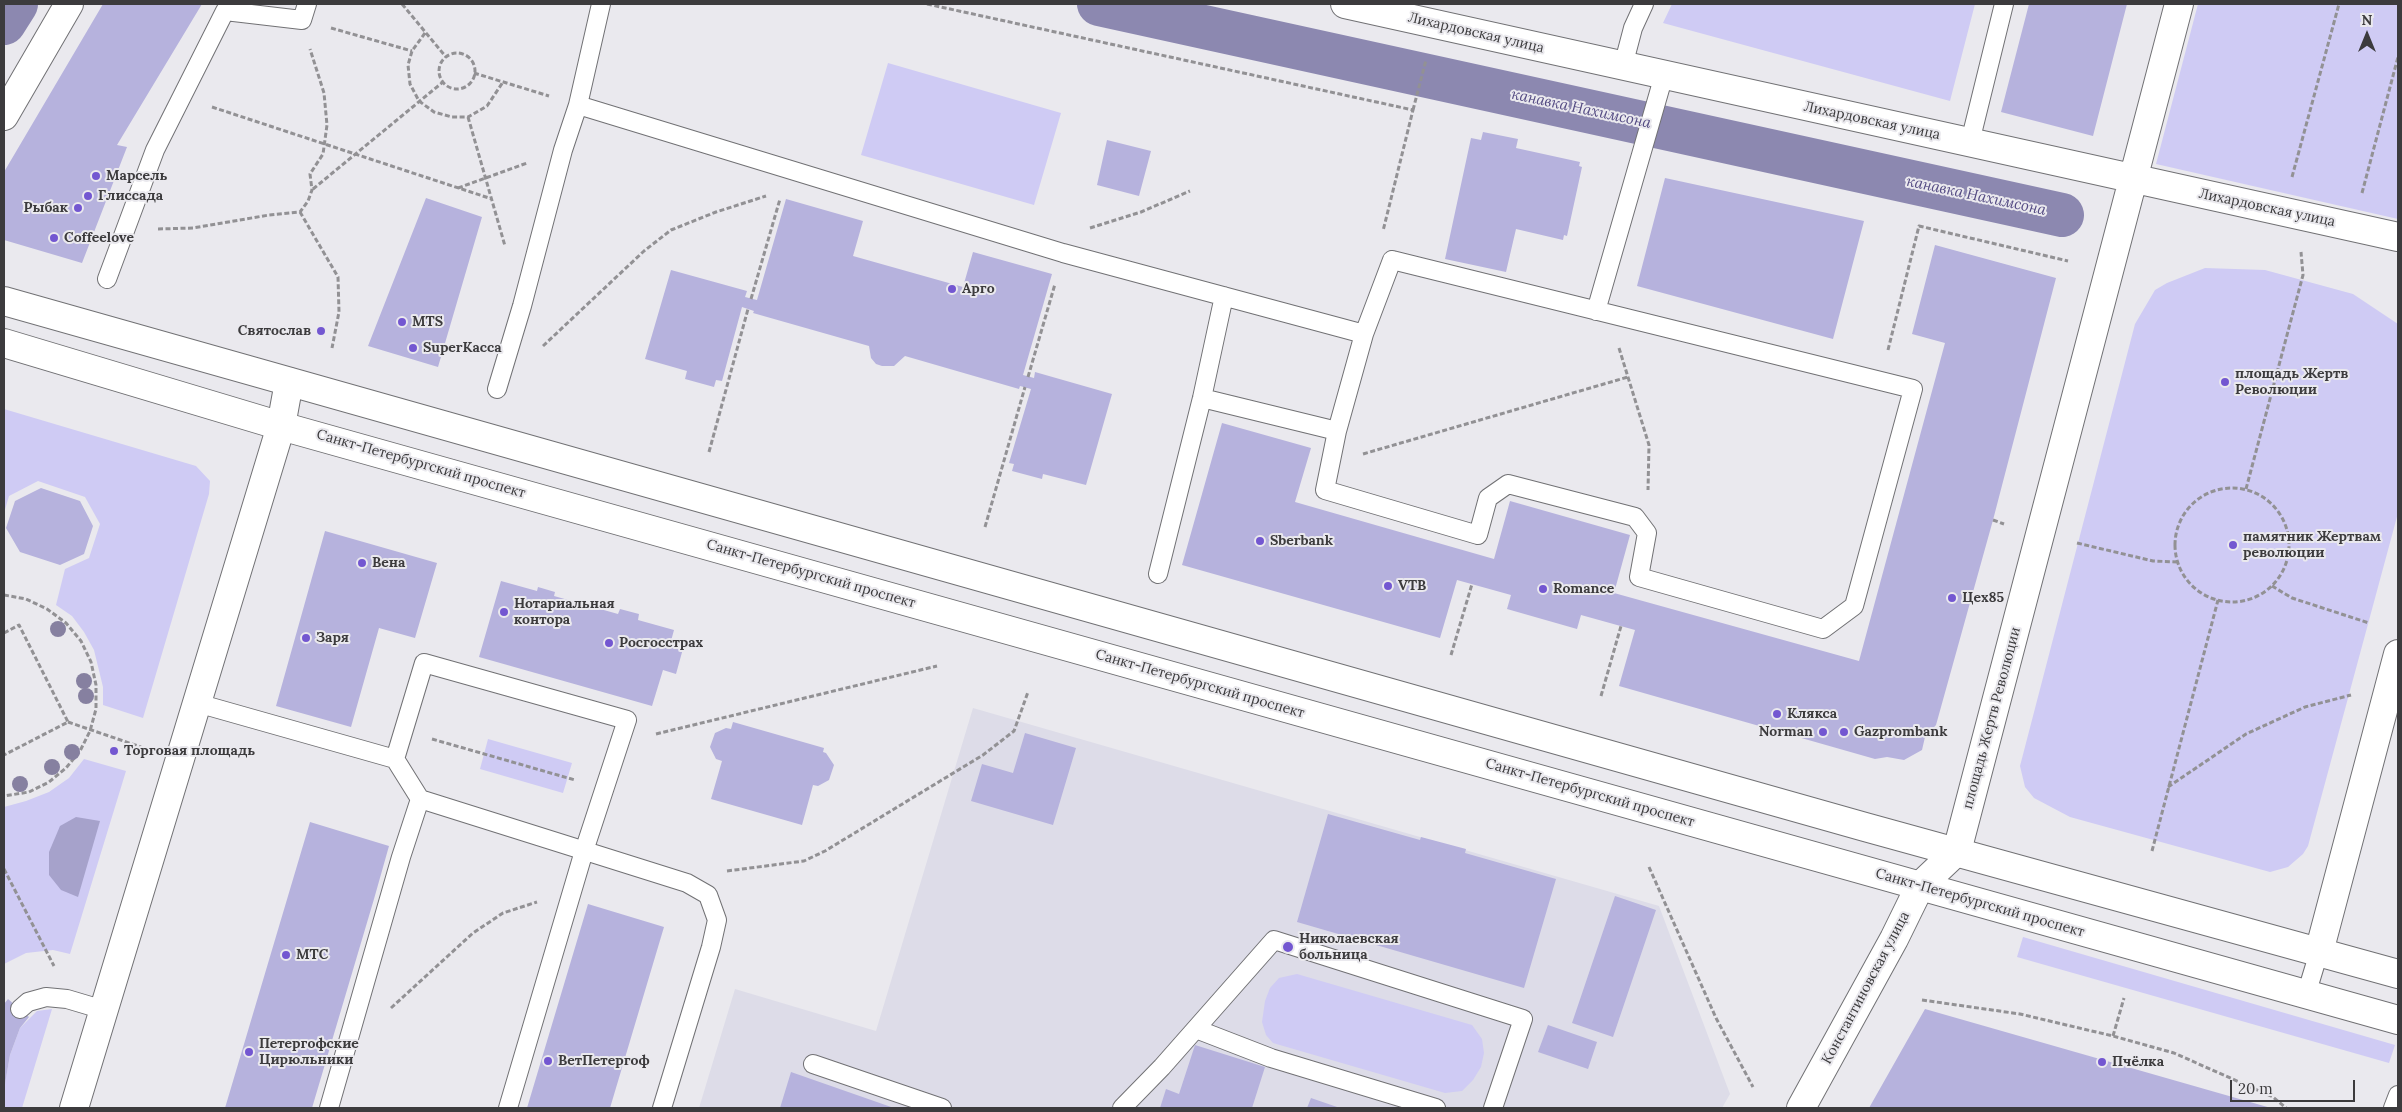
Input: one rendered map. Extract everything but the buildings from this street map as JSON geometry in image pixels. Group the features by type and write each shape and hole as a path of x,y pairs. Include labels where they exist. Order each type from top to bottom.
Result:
{"main road":[{"path":"4,116 69,4"},
{"name":"Лихардовская улица","path":"1345,4 2398,237"},
{"name":"площадь Жертв Революции","path":"1958,851 2179,4"},
{"path":"4,301 2398,974"},
{"name":"Санкт-Петербургский проспект","path":"4,343 281,426 2398,1020"},
{"path":"74,1108 281,426 289,382"},
{"path":"2320,952 2398,654"},
{"name":"Константиновская улица","path":"1801,1108 1894,939 1920,886 1958,851"}],"lane":[{"path":"107,279 155,150 225,12 302,20 307,4"},
{"path":"498,389 563,150 578,105 601,4"},
{"path":"1623,66 1632,28 1644,4"},
{"path":"1970,142 2004,4"},
{"path":"1603,312 1642,149 1664,75"},
{"path":"578,105 1063,253 1364,334"},
{"path":"1392,260 1603,312 1913,389 1854,606 1823,629 1639,576 1646,533 1635,517 1508,484 1488,498 1478,535 1325,490 1337,431 1364,334 1392,260"},
{"path":"1158,574 1202,398 1224,296"},
{"path":"1202,398 1337,431"},
{"path":"395,759 424,663 627,720 584,851 508,1108"},
{"path":"197,703 395,759 420,799 687,883 708,895 717,920 711,947 662,1108"},
{"path":"329,1108 401,857 420,799"},
{"path":"1122,1108 1196,1029 1274,940 1523,1019 1493,1108"},
{"path":"2306,995 2320,952"},
{"path":"20,1009 28,1002 46,997 66,999 104,1010"},
{"path":"1196,1029 1271,1058 1436,1108"},
{"path":"813,1064 942,1108"},
{"path":"2393,1108 2398,1095"}],"path":[{"path":"402,4 446,57"},
{"path":"927,4 1412,110"},
{"path":"2290,187 2340,4"},
{"path":"329,28 412,51"},
{"path":"425,33 412,51 408,65 410,84 420,101 434,112 452,117 468,117 487,106 503,82"},
{"path":"459,53 466,55 471,60 474,73 472,80 462,88 455,89 443,82 439,68 446,57 459,53"},
{"path":"1383,232 1427,56"},
{"path":"2362,194 2398,57"},
{"path":"181,229 300,212 308,202 312,190 310,174 318,164 325,144 326,110 324,93 315,63"},
{"path":"474,73 578,105"},
{"path":"312,190 443,82"},
{"path":"183,98 492,199"},
{"path":"468,117 507,252"},
{"path":"458,188 563,150"},
{"path":"539,350 644,251 671,230 716,212 782,192 803,174"},
{"path":"1028,377 1063,253 1075,232 1141,212 1190,191"},
{"path":"751,299 782,192"},
{"path":"300,212 338,277 339,312 332,348"},
{"path":"1880,381 1919,226 2068,261"},
{"path":"2246,489 2303,275 2300,242"},
{"path":"709,452 748,309"},
{"path":"1603,312 1628,377 1649,445 1646,533"},
{"path":"1331,462 1435,434 1628,377"},
{"path":"985,527 1025,387"},
{"path":"2228,488 2246,489 2262,496 2275,507 2284,522 2289,538 2288,556 2282,572 2272,586 2256,597 2238,602 2218,600 2201,592 2187,579 2178,562 2175,545 2178,528 2185,512 2197,500 2212,491 2228,488"},
{"path":"1993,520 2004,524"},
{"path":"2078,543 2153,561 2178,562"},
{"path":"1451,655 1472,584"},
{"path":"2272,586 2292,598 2369,623"},
{"path":"4,595 26,600 47,609 66,623 80,641 91,662 96,685 96,709 90,731 80,751 66,768 49,782 29,792 4,796"},
{"path":"2152,851 2218,600"},
{"path":"4,633 19,625 68,722 141,747"},
{"path":"1601,696 1621,626"},
{"path":"657,734 938,666"},
{"path":"687,883 713,872 804,861 825,851 983,755 1014,731 1028,692"},
{"path":"2168,787 2246,734 2298,710 2320,702 2353,695 2385,703"},
{"path":"4,755 68,722"},
{"path":"404,730 604,789"},
{"path":"1649,867 1716,1018 1753,1087"},
{"path":"4,869 55,969"},
{"path":"386,1012 473,933 503,913 530,903 546,901"},
{"path":"2113,1036 2124,998"},
{"path":"1922,1000 2020,1014 2113,1036 2174,1053 2273,1097 2286,1108"}],"shaded area":[{"path":"1672,4 1975,4 1950,101 1663,23"},
{"path":"2198,4 2398,4 2398,219 2156,164"},
{"path":"888,63 1061,113 1034,205 861,155"},
{"path":"2205,268 2265,270 2353,294 2398,324 2398,513 2308,846 2303,854 2288,867 2270,872 2070,817 2034,798 2025,787 2020,766 2135,324 2155,290 2167,283"},
{"path":"4,409 196,466 210,481 209,494 143,718 103,705 103,687 94,650 72,616 56,605 65,569 89,558 100,524 85,497 38,481 9,496 4,513"},
{"name":"Николаевская больница","path":"973,708 1659,906 1730,1094 1722,1108 699,1108 735,989 876,1031"},
{"path":"488,739 572,763 563,793 480,769"},
{"path":"84,759 126,771 70,954 53,950 26,953 4,964 4,807 49,792 69,778"},
{"path":"76,817 100,821 78,897 61,890 49,875 49,852 60,826"},
{"path":"2023,937 2395,1045 2389,1063 2017,957"},
{"path":"1297,974 1472,1025 1482,1039 1484,1053 1481,1067 1473,1080 1462,1091 1445,1093 1273,1043 1266,1035 1262,1022 1265,1001 1270,988 1279,978"},
{"path":"52,1009 22,1108 4,1108 4,1089 10,1055 20,1028 37,1011"}],"waterway":[{"path":"4,23 16,4"},
{"name":"канавка Нахимсона","path":"1099,4 2062,215"}],"place":[{"name":"Марсель","path":"96,176"},
{"name":"Глиссада","path":"88,196"},
{"name":"Рыбак","path":"78,208"},
{"name":"Cоffeelove","path":"54,238"},
{"name":"Арго","path":"952,289"},
{"name":"MTS","path":"402,322"},
{"name":"Святослав","path":"321,331"},
{"name":"SuperКасса","path":"413,348"},
{"name":"площадь Жертв Революции","path":"2225,382"},
{"name":"Sberbank","path":"1260,541"},
{"name":"памятник Жертвам революции","path":"2233,545"},
{"name":"Вена","path":"362,563"},
{"name":"VTB","path":"1388,586"},
{"name":"Romance","path":"1543,589"},
{"name":"Цех85","path":"1952,598"},
{"name":"Нотариальная контора","path":"504,612"},
{"name":"Заря","path":"306,638"},
{"name":"Росгосстрах","path":"609,643"},
{"name":"Клякса","path":"1777,714"},
{"name":"Norman","path":"1823,732"},
{"name":"Gazprombank","path":"1844,732"},
{"name":"Торговая площадь","path":"114,751"},
{"name":"Николаевская больница","path":"1288,947"},
{"name":"МТС","path":"286,955"},
{"name":"Петергофские Цирюльники","path":"249,1052"},
{"name":"ВетПетергоф","path":"548,1061"},
{"name":"Пчёлка","path":"2102,1062"}]}
